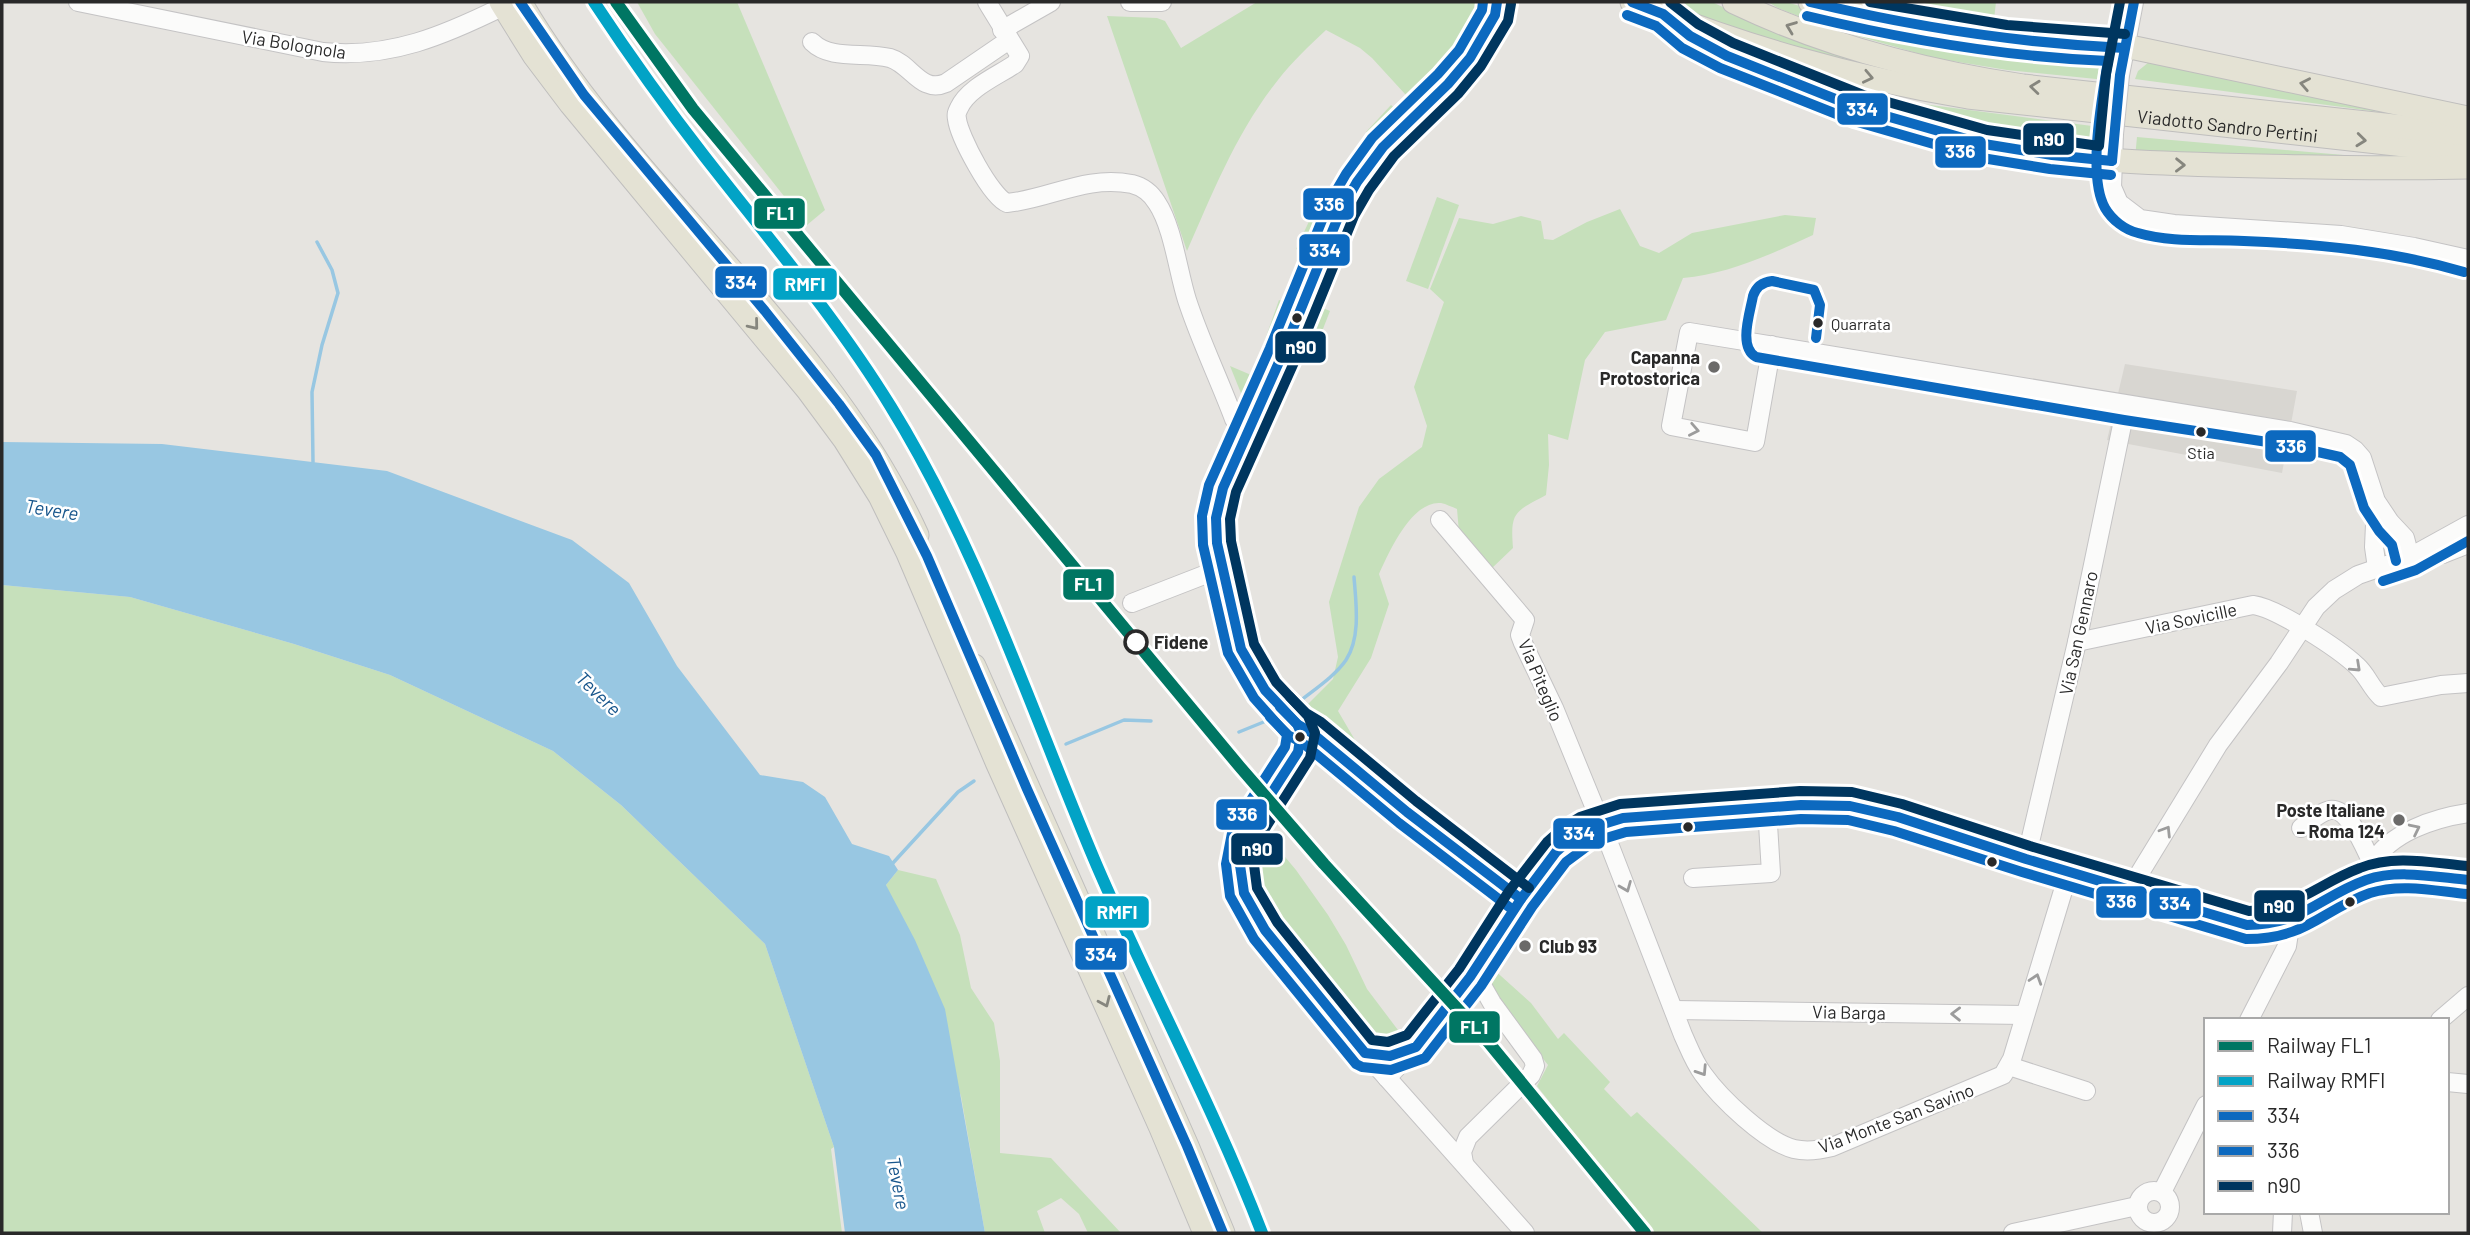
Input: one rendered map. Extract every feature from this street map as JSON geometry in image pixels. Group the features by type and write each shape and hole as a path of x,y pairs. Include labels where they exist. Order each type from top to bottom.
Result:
{"main road":[{"path":"1632,2 1662,14 1690,36 1727,55 1858,108 1984,144 2052,155 2168,164 2468,167"},
{"name":"Viadotto Sandro Pertini","path":"1734,2 1831,42 1894,62 1954,75 2036,88 2468,134"},
{"path":"1810,2 1967,34 2135,48 2468,118"},
{"path":"508,3 555,83 823,409 880,496 908,553 1194,1202 1205,1233"},
{"path":"508,3 537,30 584,95 774,321 876,455 926,556 1021,777 1188,1146 1223,1233"},
{"name":"Viadotto Sandro Pertini","path":"1662,14 1735,41 1804,62 1926,90 1968,97 2468,152"},
{"path":"1194,1202 1197,1233"}],"street":[{"name":"Via Bolognola","path":"78,2 323,52 353,54 397,49 426,41 508,3"},
{"path":"986,2 1020,56 1018,61 969,95 957,112 957,122 980,169 999,198 1007,203 1083,185 1133,184 1147,191 1157,202 1165,220 1190,310 1234,419 1241,429 1248,432"},
{"path":"812,42 825,51 892,58 925,84 935,86 946,83 1051,2"},
{"path":"1130,2 1162,2"},
{"path":"2134,2 2120,75 2111,183 2114,194 2128,212 2144,220 2341,235 2468,259"},
{"path":"1499,6 1483,40 1465,65 1397,131 1357,182 1336,220 1283,353 1223,488 1215,532 1239,643 1247,661 1272,698 1297,724 1312,733 1407,812 1521,900"},
{"path":"2441,252 2468,268"},
{"path":"1766,344 1755,442 1671,426 1689,332 1766,344 2126,406 2290,431 2337,441 2351,447 2362,458 2376,501 2377,525 2374,544 2377,568"},
{"name":"Via San Gennaro","path":"2026,859 2077,642 2126,406"},
{"path":"2376,501 2405,538 2410,557"},
{"name":"Via Piteglio","path":"1440,520 1525,620 1520,635 1554,708 1601,823"},
{"path":"2130,889 2218,745 2323,599 2347,582 2410,557 2468,524"},
{"path":"2410,557 2444,554 2468,544"},
{"path":"1132,603 1223,568"},
{"name":"Via Sovicille","path":"2077,642 2253,606 2269,610 2301,627 2357,666 2381,697 2441,685 2468,683"},
{"path":"1297,724 1301,742 1289,766 1249,827 1242,845 1240,865 1244,893 1261,924 1365,1053 1525,1233"},
{"path":"1387,1078 1408,1056 1474,973 1521,900 1561,847 1580,833 1601,823 1630,817 1767,807 1828,804 1856,807 1898,817 2240,924 2265,925 2291,920 2370,872 2385,849 2407,833 2434,821 2468,813"},
{"path":"1693,878 1771,873 1767,807"},
{"path":"2301,828 2327,811 2336,810 2343,813 2370,872"},
{"name":"Via Monte San Savino","path":"1601,823 1693,1058 1713,1087 1732,1107 1769,1137 1798,1150 1832,1147 2000,1077 2009,1066"},
{"path":"2069,871 2009,1066 2085,1091"},
{"path":"2370,872 2468,880"},
{"path":"2250,1018 2287,946 2291,920"},
{"path":"1464,1163 1463,1146 1535,1068 1534,1061 1474,973"},
{"path":"2442,1018 2468,996"},
{"name":"Via Barga","path":"1674,1010 2024,1014"},
{"path":"1365,1053 1408,1056"},
{"path":"1408,1056 1407,1082 1418,1112"},
{"path":"2449,1082 2468,1084"},
{"path":"2162,1192 2204,1109"},
{"path":"2147,1191 2162,1192 2167,1197 2170,1208 2162,1228 2144,1220 2137,1206 2139,1199 2147,1191"},
{"path":"2013,1233 2137,1206"},
{"path":"2282,1233 2283,1214"},
{"path":"2309,1214 2314,1233"}],"green space":[{"path":"637,2 737,2 825,210 807,225 655,34"},
{"path":"1257,2 1491,2 1476,40 1416,106 1372,58 1360,48 1326,30 1283,73 1250,120 1227,162 1187,251 1107,16 1157,18 1165,21 1181,48"},
{"path":"1654,2 1712,2 1898,70 1865,70"},
{"path":"1768,2 1786,2 1807,8 2104,58 2107,64 2106,80 2007,70 1934,58 1823,26"},
{"path":"1864,2 1996,2 1993,28"},
{"path":"2149,62 2394,114 2135,79 2138,71"},
{"path":"1815,78 1923,104 2100,127 2099,141 2093,149 1966,134 1813,83"},
{"path":"1391,105 1400,113 1375,141 1366,132"},
{"path":"2137,137 2390,159 2135,158"},
{"path":"1437,197 1459,205 1428,289 1406,281"},
{"path":"1620,209 1640,246 1659,253 1692,233 1785,215 1816,218 1813,235 1733,268 1683,278 1666,320 1605,332 1585,360 1568,440 1548,434 1546,495 1517,514 1513,526 1513,548 1490,570 1459,532 1457,509 1441,503 1430,504 1411,518 1395,541 1379,574 1389,604 1371,658 1338,711 1355,740 1353,750 1335,750 1327,735 1304,708 1333,679 1338,657 1329,602 1359,507 1379,479 1422,447 1427,426 1414,387 1444,302 1430,289 1459,218 1493,224 1521,216 1541,221 1544,239 1553,240"},
{"path":"1312,215 1324,220 1309,254 1296,249"},
{"path":"1279,300 1290,304 1275,348 1263,345"},
{"path":"1323,308 1330,311 1312,357 1305,354"},
{"path":"1230,366 1263,380 1249,413"},
{"path":"2,585 130,597 294,644 390,675 553,751 621,805 765,944 834,1147 831,1149 842,1233 2,1233"},
{"path":"1265,833 1328,915 1367,989 1404,1038 1388,1043 1372,1036 1268,903 1260,881 1259,866"},
{"path":"898,870 936,879 960,935 971,988 994,1023 1000,1061 1000,1153 1051,1158 1121,1233 1088,1233 1079,1214 1061,1198 1037,1211 1045,1233 985,1233 961,1096 886,885"},
{"path":"1491,967 1531,1003 1558,1039 1564,1033 1610,1082 1604,1089 1631,1117 1637,1112 1763,1233 1652,1233 1537,1086 1548,1065 1504,1009 1490,986"}],"shaded area":[{"path":"2125,364 2297,391 2282,473 2107,440"}],"water":[{"name":"Tevere","path":"2,442 162,444 387,471 572,540 629,583 677,666 760,775 803,782 825,797 852,844 889,856 898,870 886,885 915,940 945,1009 985,1233 845,1233 834,1147 765,944 621,805 553,751 390,675 294,644 130,597 2,585"}],"waterway":[{"path":"313,462 312,392 322,345 338,293 332,270 317,242"},
{"path":"1300,701 1336,671 1351,651 1356,630 1354,577"},
{"path":"1239,732 1271,719"},
{"path":"1066,744 1124,720 1151,721"},
{"path":"892,864 958,792 974,781"}],"rail line":[{"name":"RMFI","path":"594,2 676,119 848,342 891,407 922,461 977,572 1094,859 1223,1138 1262,1233"},
{"name":"FL1","path":"616,2 693,109 1240,767 1324,864 1489,1043 1645,1233"}],"transit line":[{"name":"334","path":"520,2 584,95 765,311 876,455 927,556 1223,1233"},
{"name":"336","path":"1483,2 1482,10 1459,50 1372,138 1329,203 1270,348 1209,485 1202,516 1203,545 1228,653 1254,698 1287,735 1285,747 1233,828 1226,864 1230,896 1254,939 1356,1064 1391,1070 1425,1058 1481,986 1532,907 1566,862 1593,842 1626,832 1801,819 1848,820 1894,831 2246,939 2267,938 2299,929 2353,900 2382,890 2418,889 2467,894"},
{"name":"334","path":"1497,2 1495,15 1470,58 1448,84 1383,147 1357,182 1341,210 1283,353 1223,488 1216,518 1217,543 1241,649 1265,690 1297,724 1301,733 1298,752 1246,833 1240,865 1244,893 1265,930 1365,1053 1390,1056 1416,1047 1470,977 1521,899 1556,852 1587,829 1623,818 1801,805 1850,806 1898,817 2026,859 2247,925 2283,920 2297,915 2350,887 2378,877 2417,875 2468,880"},
{"name":"334","path":"1632,2 1663,14 1690,36 1727,56 1858,108 1984,144 2112,161"},
{"name":"n90","path":"1670,2 1698,24 1733,43 1863,95 1987,130 2099,146 2106,74 2120,2"},
{"name":"334","path":"1810,2 1966,32 2124,48"},
{"name":"n90","path":"1870,2 2007,25 2125,34"},
{"name":"334","path":"2112,161 2120,75 2134,2"},
{"name":"n90","path":"1511,4 1508,21 1481,66 1458,94 1394,156 1354,216 1296,358 1236,492 1230,519 1231,541 1254,644 1276,682 1308,716 1315,733 1310,758 1259,838 1254,865 1257,888 1277,922 1372,1040 1388,1042 1407,1035 1459,969 1509,891 1547,842 1580,817 1620,804 1800,791 1852,792 1902,804 2030,846 2249,911 2294,901 2345,874 2386,861 2468,866"},
{"name":"336","path":"1627,15 1656,26 1682,48 1720,68 1854,121 1982,158 2111,175"},
{"name":"336","path":"1807,16 1956,46 2032,56 2108,61 2096,157 2097,177 2105,208 2119,224 2133,232 2177,239 2272,242 2355,250 2464,272"},
{"name":"336","path":"1816,338 1820,305 1814,290 1772,281 1758,288 1753,296 1746,338 1756,357 2287,445 2340,457 2350,465 2364,508 2392,545 2396,561"},
{"name":"336","path":"2383,581 2416,570 2468,541"},
{"name":"n90","path":"1290,697 1306,713 1321,722 1416,801 1529,888"},
{"name":"334","path":"1280,707 1297,724 1312,733 1407,812 1521,899"},
{"name":"336","path":"1270,717 1288,735 1304,744 1399,823 1513,910"}],"place":[{"name":"Quarrata","path":"1818,323"},
{"name":"Capanna Protostorica","path":"1714,367"},
{"name":"Stia","path":"2201,432"},
{"name":"Fidene","path":"1136,642"},
{"name":"Poste Italiane – Roma 124","path":"2399,820"},
{"name":"Club 93","path":"1525,946"}]}
